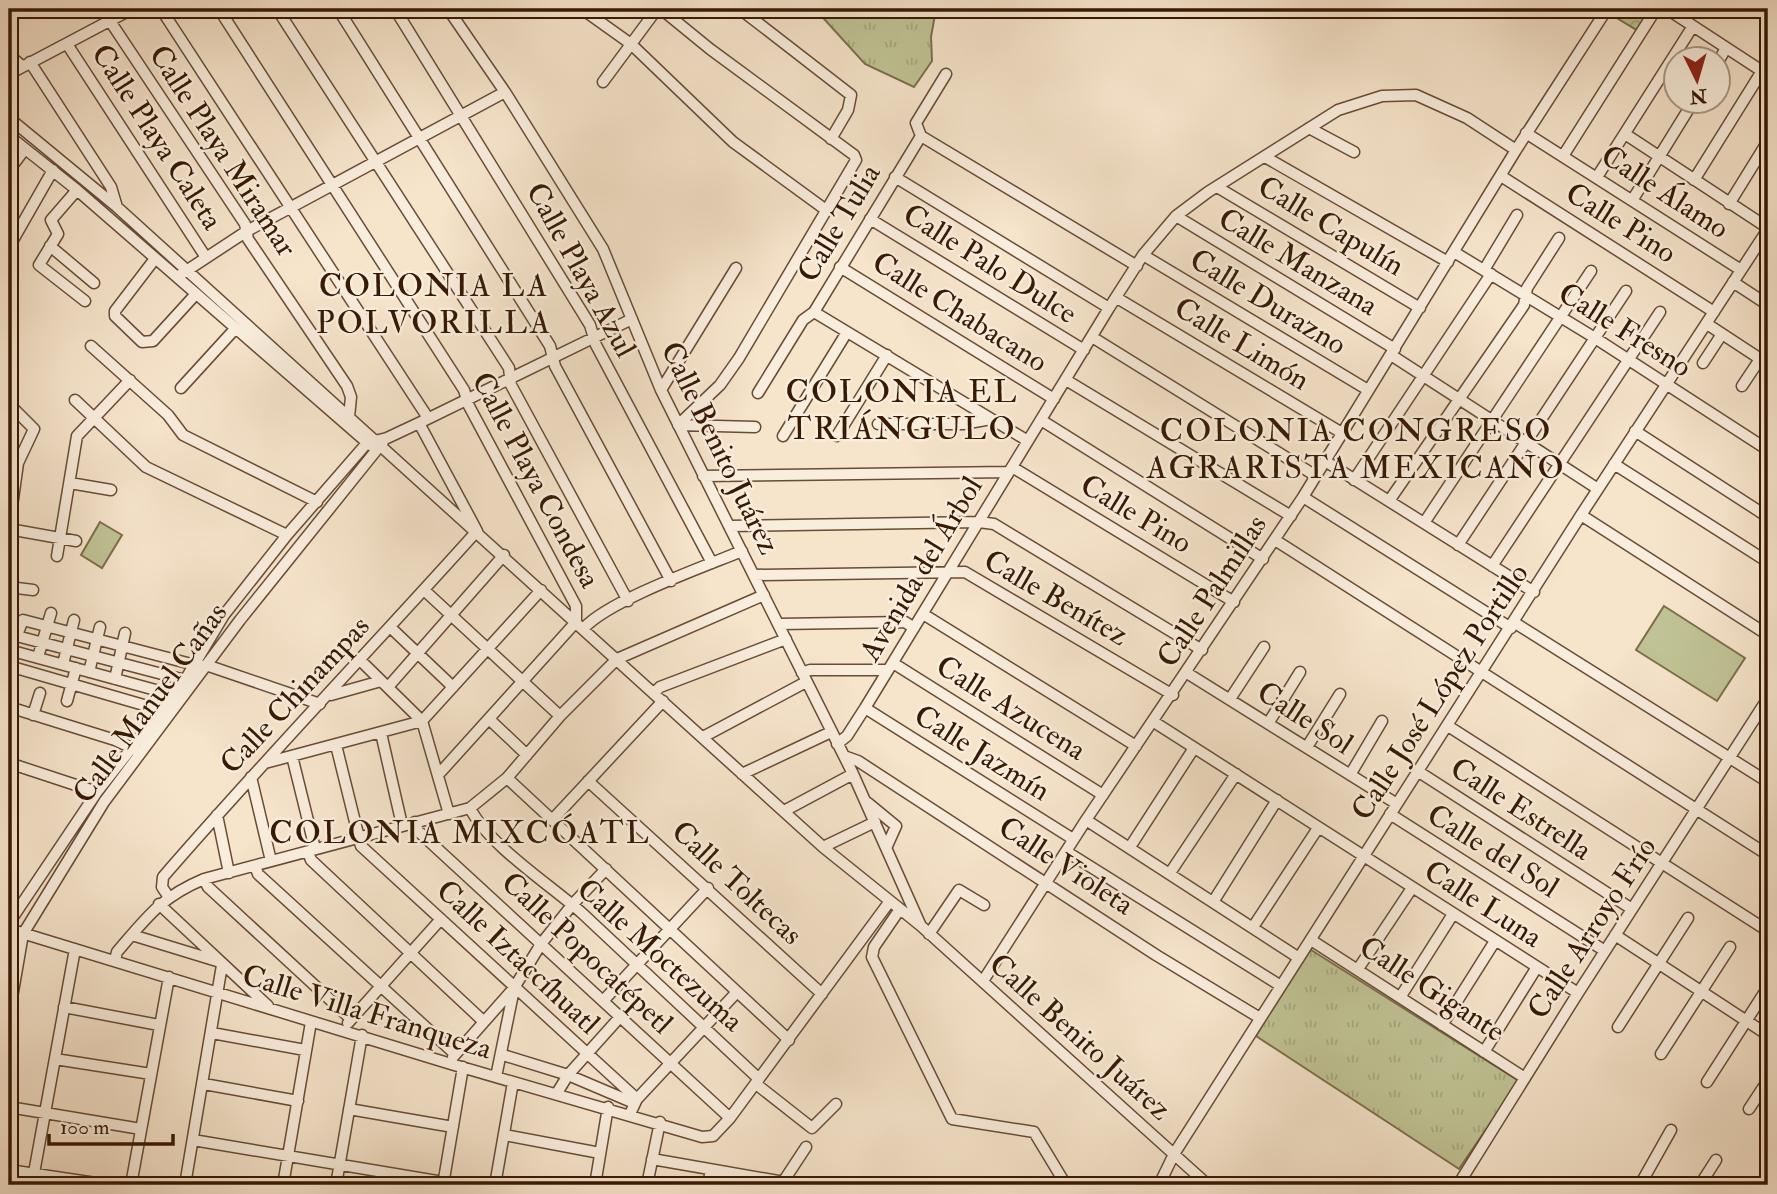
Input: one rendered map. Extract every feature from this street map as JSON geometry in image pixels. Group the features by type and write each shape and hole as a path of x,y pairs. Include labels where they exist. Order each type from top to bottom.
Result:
{"street":[{"path":"9,13 16,9"},
{"path":"9,74 132,9"},
{"path":"161,9 424,421 477,531"},
{"name":"Calle Playa Condesa","path":"219,9 467,398 572,597 580,625"},
{"path":"276,9 509,368 511,385 628,601"},
{"path":"338,9 554,356 555,366 671,582"},
{"name":"Calle Playa Azul","path":"395,9 464,116 590,325 593,336 712,563"},
{"name":"Calle Benito Juárez","path":"448,9 505,92 603,249 661,390 853,774 920,925"},
{"path":"582,9 631,44 733,142 826,210"},
{"path":"603,82 659,9 854,155 856,160 739,358 720,385 678,425"},
{"path":"740,9 846,89 851,102 831,139"},
{"path":"1516,150 1607,9"},
{"path":"1563,156 1656,9"},
{"path":"1667,9 1723,46"},
{"path":"1760,9 1768,14"},
{"name":"Calle Playa Miramar","path":"110,21 247,232 248,239 347,386 351,397 349,417"},
{"path":"1597,177 1693,26"},
{"name":"Calle Playa Caleta","path":"67,44 205,256"},
{"path":"1694,180 1765,73 1732,52"},
{"path":"9,55 26,64 111,187 117,207"},
{"name":"Calle Tulia","path":"758,393 803,320 814,312 921,136 916,124 946,74"},
{"path":"176,279 205,256 247,232 505,92"},
{"name":"Avenida del Árbol","path":"837,744 846,736 865,708 1143,255 1176,216 1338,110 1382,96 1416,95 1467,118 1516,150"},
{"path":"1633,199 1684,116"},
{"path":"9,118 117,207 251,337 376,443"},
{"path":"1309,128 1354,152"},
{"name":"Calle Álamo","path":"1526,133 1741,270"},
{"path":"1625,134 1768,228"},
{"path":"9,136 77,190 234,330 251,337"},
{"path":"921,136 1137,266"},
{"path":"1729,204 1768,141"},
{"path":"9,170 25,149"},
{"name":"Calle Palmillas","path":"983,981 1073,839 1173,695 1303,498 1516,150"},
{"path":"1265,157 1448,262"},
{"path":"9,247 53,170"},
{"name":"Calle Pino","path":"1501,176 1714,312"},
{"path":"895,177 1109,308"},
{"name":"Calle Capulín","path":"1217,187 1420,307"},
{"path":"77,190 51,220 58,234 39,263 40,268 85,301"},
{"path":"1354,480 1424,376 1487,272 1517,215"},
{"name":"Calle Manzana","path":"1176,216 1393,352 1424,376 1598,489"},
{"name":"Calle Palo Dulce","path":"870,219 1084,351"},
{"name":"Calle José López Portillo","path":"1159,1185 1174,1154 1390,814 1768,228"},
{"path":"1389,501 1457,398 1524,305 1525,296 1559,238"},
{"path":"50,246 94,283"},
{"name":"Calle Fresno","path":"1454,252 1595,338 1768,450"},
{"name":"Calle Durazno","path":"1143,255 1368,390"},
{"path":"154,260 115,311 115,316 142,342 153,341 195,295"},
{"name":"Calle Chabacano","path":"840,267 1054,399"},
{"path":"661,390 736,268"},
{"path":"1424,523 1591,271"},
{"name":"Calle Álamo","path":"1733,282 1768,305"},
{"path":"1458,545 1626,291"},
{"name":"Calle Limón","path":"1117,298 1342,433"},
{"path":"814,312 1028,441"},
{"path":"1492,566 1660,312"},
{"path":"376,443 632,319"},
{"path":"1707,324 1764,361 1742,386"},
{"path":"181,388 234,330"},
{"path":"783,436 846,332"},
{"path":"1703,363 1722,334"},
{"path":"1092,337 1316,476"},
{"path":"91,346 168,415 183,435 317,502"},
{"path":"837,436 887,355"},
{"path":"57,556 75,444 93,417 130,380"},
{"path":"1066,380 1291,516"},
{"path":"308,387 349,417 376,443"},
{"path":"75,400 146,467 287,535"},
{"path":"9,404 34,429 18,463 9,528 76,541"},
{"path":"878,424 980,423 991,419"},
{"path":"1041,420 1263,559"},
{"path":"678,425 755,427"},
{"path":"1635,431 1768,517"},
{"name":"Calle Benito Juárez","path":"376,443 504,555 823,847 920,925 1208,1185"},
{"name":"Calle Manuel Cañas","path":"9,923 97,792 185,680 224,615 287,535 376,443"},
{"name":"Calle Manuel Cañas","path":"9,1015 23,934 104,802 376,443"},
{"path":"1325,461 1534,592"},
{"path":"1614,464 1768,562"},
{"path":"703,476 1010,470"},
{"name":"Calle Pino","path":"1010,470 1234,602"},
{"path":"70,483 111,491"},
{"path":"1303,498 1768,782"},
{"path":"1581,515 1768,635"},
{"path":"729,526 979,522 994,524 1202,650"},
{"name":"Calle Chinampas","path":"168,896 162,887 163,877 477,531"},
{"path":"1275,540 1768,855"},
{"path":"439,775 523,682 580,625 742,551"},
{"path":"330,695 384,684 454,615 504,555"},
{"path":"754,575 949,569"},
{"name":"Calle Benítez","path":"949,569 965,572 1173,695"},
{"path":"9,587 33,590"},
{"path":"424,590 561,716"},
{"path":"265,763 422,720 541,590"},
{"path":"115,960 159,904 168,896 204,879 470,808 507,778 561,716 617,659 764,595"},
{"path":"38,657 51,613"},
{"path":"923,614 1136,746"},
{"path":"185,680 13,635 23,620 71,632 98,633 122,645 195,665 209,666 320,704"},
{"path":"63,664 74,620"},
{"path":"779,624 905,622 914,628"},
{"path":"390,627 453,687"},
{"path":"89,672 98,633"},
{"path":"115,679 125,633"},
{"path":"654,693 660,687 786,639"},
{"path":"1230,699 1264,647"},
{"path":"9,650 174,695"},
{"path":"22,669 26,655"},
{"path":"361,661 422,720 449,814"},
{"path":"9,666 161,710"},
{"path":"703,737 804,678 810,670 890,666"},
{"name":"Calle Azucena","path":"890,666 1103,795"},
{"path":"67,701 76,668"},
{"path":"1269,722 1300,672"},
{"name":"Calle Sol","path":"1187,673 1397,804"},
{"path":"122,699 128,682"},
{"path":"33,715 40,693"},
{"path":"1307,747 1340,694"},
{"name":"Calle Arroyo Frío","path":"1458,1185 1577,993 1664,863 1768,698"},
{"path":"554,818 663,701"},
{"path":"9,707 132,748 142,754"},
{"name":"Calle Jazmín","path":"865,708 1073,839"},
{"path":"489,719 527,755"},
{"path":"1350,775 1382,721"},
{"name":"Calle Luna","path":"1154,722 1577,993"},
{"path":"1448,726 1768,931"},
{"path":"742,774 831,732"},
{"path":"381,733 402,825"},
{"path":"336,745 358,837"},
{"path":"1130,847 1194,748"},
{"path":"292,756 312,850 311,860 482,1020"},
{"name":"Calle Violeta","path":"844,756 858,761 1156,955 1261,1018"},
{"path":"9,763 97,792"},
{"name":"Calle Estrella","path":"1419,772 1632,909"},
{"path":"784,811 853,774"},
{"path":"1170,873 1236,774"},
{"path":"251,777 271,861"},
{"path":"507,778 554,818 789,1040"},
{"name":"Calle Toltecas","path":"587,781 822,994"},
{"path":"1213,902 1277,800"},
{"path":"865,801 896,826 887,846"},
{"name":"Calle Moctezuma","path":"470,808 475,818 518,860 572,905 703,1027 757,1082 812,1128 836,1104"},
{"name":"Calle del Sol","path":"1390,814 1605,951"},
{"path":"217,815 229,873"},
{"path":"1086,820 1299,958"},
{"name":"Calle Popocatépetl","path":"415,822 418,831 730,1118"},
{"path":"823,847 875,822"},
{"path":"1253,927 1318,828"},
{"name":"Calle Iztaccíhuatl","path":"358,837 361,846 636,1101"},
{"path":"1067,852 1282,986"},
{"path":"255,866 258,874 454,1052"},
{"path":"451,1064 454,1052 514,988 541,944 572,905 606,869"},
{"path":"204,879 208,887 351,1019"},
{"path":"603,1001 708,888"},
{"path":"1358,969 1412,888"},
{"path":"929,934 959,890 984,905"},
{"path":"730,1118 890,901"},
{"path":"159,904 271,1009"},
{"path":"900,909 874,947 872,957 952,1119 1034,1132 1066,1185"},
{"path":"1401,996 1453,914"},
{"path":"1618,1027 1688,918"},
{"path":"343,1030 441,919"},
{"name":"Calle Villa Franqueza","path":"9,929 451,1064 660,1122 702,1137 713,1136 730,1118"},
{"path":"132,935 220,963"},
{"path":"1615,935 1701,994 1768,1035"},
{"name":"Calle Gigante","path":"1311,940 1525,1078"},
{"path":"1442,1024 1494,941"},
{"path":"1661,1054 1730,947"},
{"path":"34,1173 75,949"},
{"path":"185,1185 219,992 220,963"},
{"path":"1484,1052 1537,967"},
{"path":"131,1185 169,977"},
{"path":"496,1077 503,1055 514,988"},
{"path":"1707,1082 1768,988"},
{"path":"631,1114 636,1101 737,992"},
{"path":"64,1007 159,1025"},
{"path":"557,1093 568,1075 620,1017"},
{"path":"283,1185 311,1022"},
{"path":"212,1034 305,1050"},
{"path":"336,1185 362,1035"},
{"path":"503,1055 568,1075 636,1101"},
{"path":"55,1059 151,1074"},
{"path":"193,1140 443,1184 463,1067"},
{"path":"1749,1110 1768,1080"},
{"path":"495,1185 513,1082"},
{"path":"204,1084 298,1101"},
{"path":"9,1107 141,1129"},
{"path":"595,1185 608,1107"},
{"path":"349,1109 453,1127"},
{"path":"647,1185 660,1122"},
{"path":"1640,1185 1671,1130"},
{"path":"505,1135 600,1153"},
{"path":"783,1182 806,1147"},
{"path":"652,1159 711,1170 745,1181 801,1185"},
{"path":"1700,1185 1716,1160"},
{"path":"9,1170 109,1185"},
{"path":"708,1185 711,1170"}],"green space":[{"path":"815,9 936,9 931,37 932,61 914,87 865,64"},
{"path":"1620,9 1653,9 1640,32 1615,17"},
{"path":"100,522 122,535 102,568 81,555"},
{"path":"1664,606 1745,658 1717,701 1636,650"},
{"path":"1308,948 1519,1081 1459,1169 1256,1036"}],"district":[{"name":"COLONIA LA POLVORILLA","path":"434,304"},
{"name":"COLONIA EL TRIÁNGULO","path":"902,410"},
{"name":"COLONIA CONGRESO AGRARISTA MEXICANO","path":"1356,450"},
{"name":"COLONIA MIXCÓATL","path":"460,833"}]}
